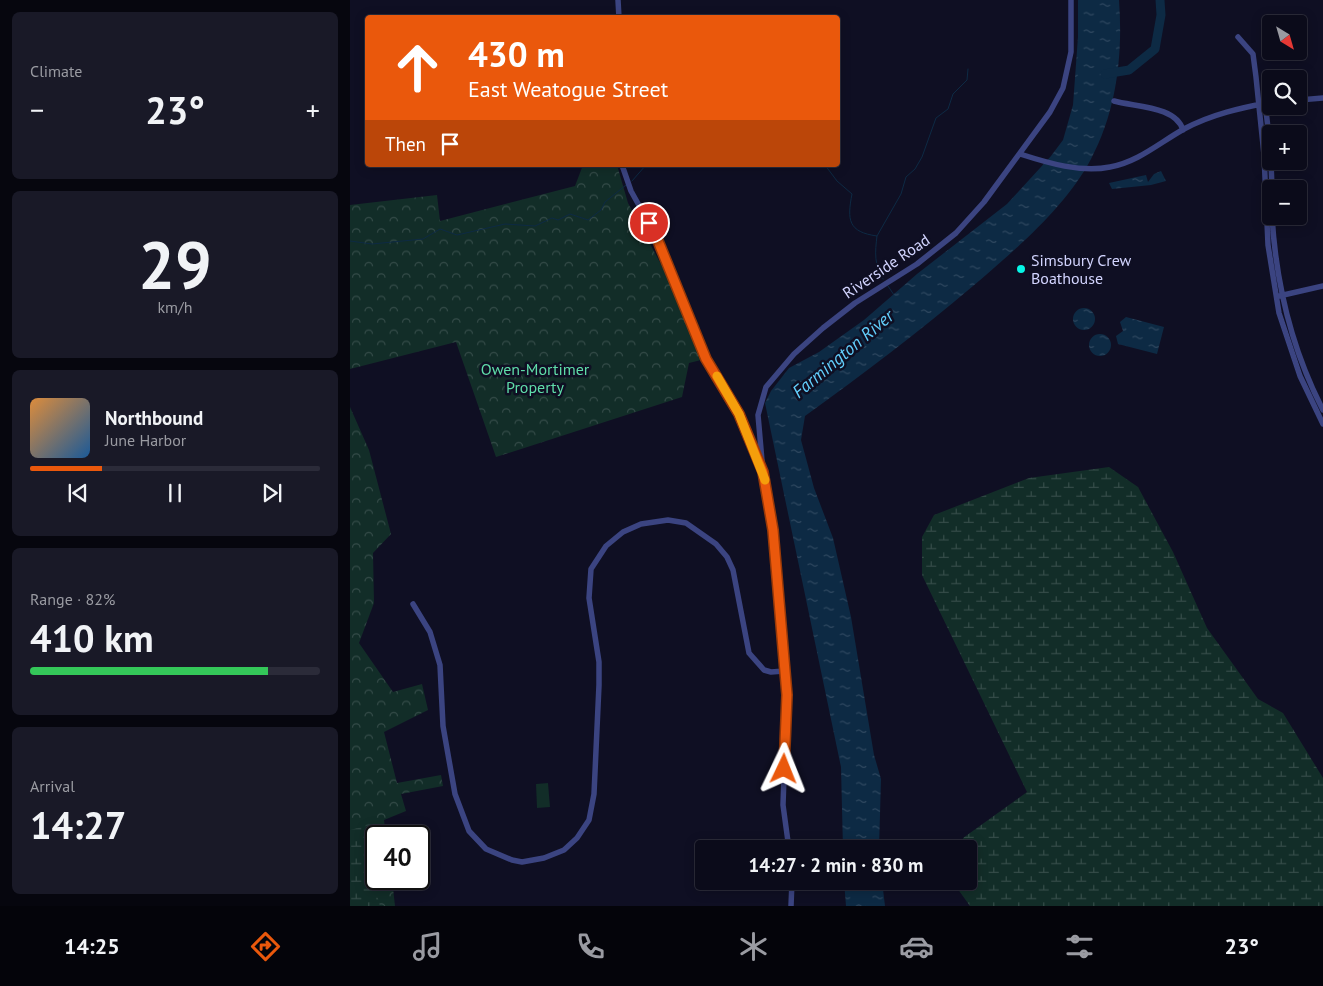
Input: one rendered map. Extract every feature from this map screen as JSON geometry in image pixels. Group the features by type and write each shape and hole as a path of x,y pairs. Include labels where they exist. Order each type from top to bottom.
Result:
{"street":[{"path":"618,0 619,15"},
{"name":"Riverside Road","path":"763,472 758,416 766,387 778,371 808,341 855,303 917,264 956,233 984,202 1056,104 1066,81 1072,39 1071,0"},
{"path":"1238,37 1253,54 1260,104 1268,245 1279,296 1294,342 1323,410"},
{"path":"1307,99 1323,98"},
{"path":"1114,101 1167,112 1178,120 1182,130"},
{"path":"1020,154 1043,161 1087,169 1110,168 1129,162 1182,130 1218,115 1260,104"},
{"path":"1260,104 1266,111 1268,125"},
{"path":"623,167 631,191 656,236 706,359 739,414 763,472 773,530 787,695 783,805 788,840"},
{"path":"1273,225 1279,296"},
{"path":"1279,296 1323,286"},
{"path":"1317,398 1323,424"},
{"path":"414,604 430,632 440,666 443,726 455,794 469,831 486,849 512,860 522,862 564,850 577,838 589,820 594,794 599,685 599,662 589,598 591,569 606,546 624,532 642,524 668,520 686,523 716,544 727,557 733,570 749,653 764,670 771,672 784,671"},
{"path":"791,906 792,890"}],"green space":[{"name":"Owen-Mortimer Property","path":"582,167 618,167 628,203 670,281 701,360 689,363 682,397 496,457 456,342 350,369 350,205 437,195 440,221 575,186"},
{"path":"350,407 369,450 391,534 373,553 374,603 359,643 393,692 422,684 428,710 384,732 397,783 441,775 443,786 401,794 406,811 384,820 385,825 365,825 365,890 393,890 395,906 350,906"},
{"path":"1109,467 1138,487 1173,552 1207,628 1258,699 1283,713 1323,778 1323,906 970,906 958,890 977,890 977,840 964,840 963,838 1027,792 922,575 922,537 934,515 1029,478"},
{"path":"548,783 550,807 537,808 536,784"},
{"path":"365,826 365,890 376,890 380,906 350,906 350,830"}],"water":[{"name":"Farmington River","path":"1078,0 1119,0 1119,61 1107,121 1091,159 1068,194 1022,243 953,303 805,416 801,440 814,488 833,538 851,617 874,755 881,779 879,840 843,840 841,767 765,403 771,391 789,368 819,352 864,320 917,274 1007,204 1051,156 1063,140 1073,105 1078,37"},
{"path":"1161,171 1166,181 1151,185 1112,189 1109,183 1146,175 1148,182 1154,174"},
{"path":"1084,308 1092,311 1095,319 1092,327 1084,330 1076,327 1073,319 1076,311"},
{"path":"1126,317 1164,327 1157,354 1118,344 1116,336 1123,331 1120,322"},
{"path":"1100,334 1108,337 1111,345 1108,353 1100,356 1092,353 1089,345 1092,337"},
{"path":"845,890 883,890 885,906 846,906"}],"waterway":[{"path":"1105,74 1129,70 1155,49 1161,15 1160,0"},
{"path":"877,236 901,194 906,177 915,169 922,157 936,118 948,109 953,94 967,80 968,69"},
{"path":"632,181 644,167"},
{"path":"826,167 837,181 852,194 850,218 855,228 867,234 877,236 876,258 878,269 883,279"},
{"path":"350,241 372,244 423,239 440,229 457,235 505,224 535,226 552,218 558,220 570,214 588,220 601,210 605,202 626,185"},
{"path":"888,286 894,295"}],"slow traffic":[{"path":"717,376 739,414 765,480"}],"place":[{"name":"Simsbury Crew Boathouse","path":"1021,269"}],"route":[{"path":"649,223 706,359 739,414 763,472 773,530 787,695 784,769"}]}
